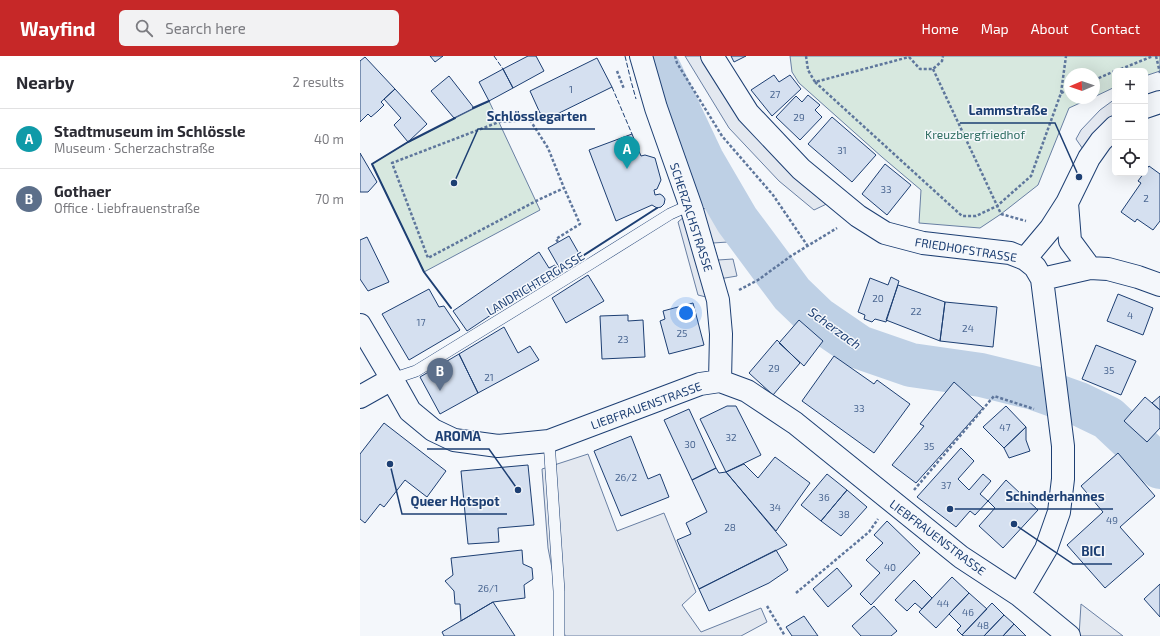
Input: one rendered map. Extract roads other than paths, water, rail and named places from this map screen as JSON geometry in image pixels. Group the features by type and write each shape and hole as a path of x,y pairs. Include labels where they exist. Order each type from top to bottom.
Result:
{"street":[{"name":"SCHERZACHSTRASSE","path":"641,56 656,108 690,205 718,300 721,334 720,373"},
{"name":"FRIEDHOFSTRASSE","path":"712,56 748,113 801,169 858,216 885,233 923,243 1010,253 1025,259 1036,267 1042,278"},
{"path":"1148,105 1160,102"},
{"path":"1025,259 1052,228 1067,203 1089,158 1101,141 1112,130"},
{"path":"1067,203 1070,241 1090,268"},
{"path":"1019,595 1046,548 1059,512 1064,479 1063,446 1042,278 1090,268 1108,269 1160,285"},
{"name":"LIEBFRAUENSTRASSE","path":"360,325 410,412 432,430 454,440 498,446 549,441 700,384 720,373 795,422 961,557 1019,595 1069,636"},
{"path":"360,396 392,380"}],"lane":[{"name":"LANDRICHTERGASSE","path":"392,380 416,371 670,214 690,205"},
{"path":"549,441 559,591 559,636"}],"waterway":[{"name":"Scherzach","path":"660,71 702,160 737,220 792,294 818,319 859,347 911,365 981,375 1034,388 1079,404 1108,418 1160,467"}],"place":[{"name":"Stadtmuseum im Schlössle","path":"627,169"},
{"name":"Lammstraße","path":"1079,177"},
{"name":"Schlösslegarten","path":"454,183"},
{"name":"Gothaer","path":"440,391"},
{"name":"Queer Hotspot","path":"390,464"},
{"name":"AROMA","path":"518,490"},
{"name":"Schinderhannes","path":"950,509"},
{"name":"BICI","path":"1014,524"}],"park label":[{"name":"Kreuzbergfriedhof","path":"975,134"}]}
